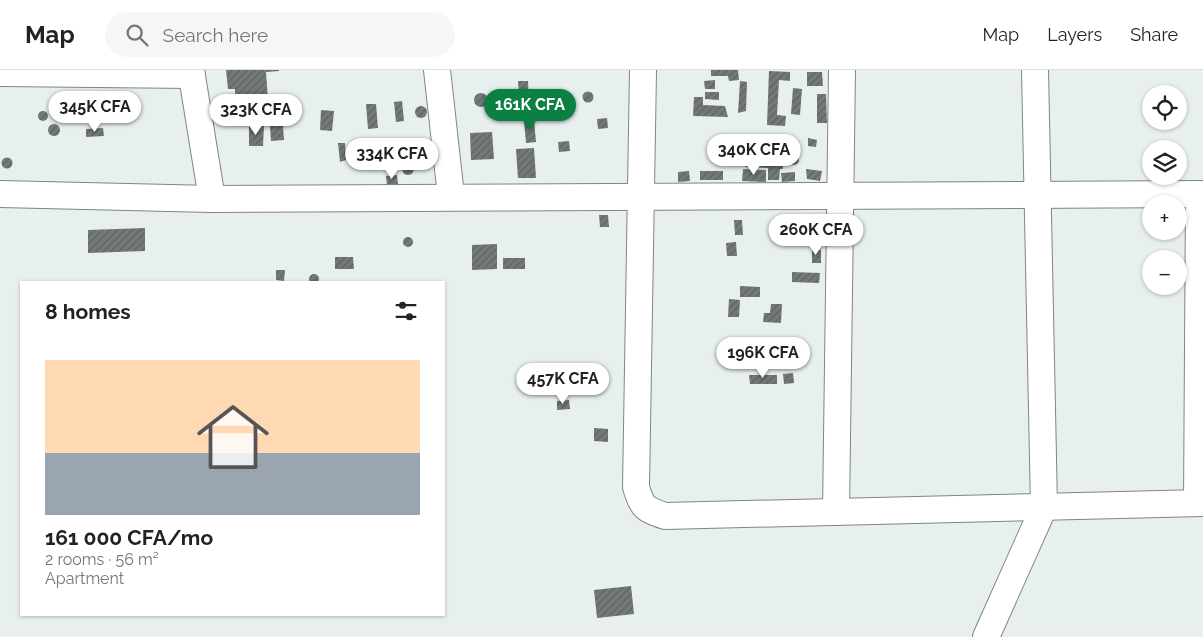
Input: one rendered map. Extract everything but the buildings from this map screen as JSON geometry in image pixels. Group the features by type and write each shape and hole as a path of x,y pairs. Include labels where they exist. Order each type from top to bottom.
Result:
{"street":[{"path":"437,70 451,196"},
{"path":"0,194 212,200 451,196 641,196 841,196 1036,193 1201,194 1200,503 665,516 647,510 640,501 636,487 641,196 644,70"},
{"path":"836,512 842,70"},
{"path":"986,637 1044,507 1036,193 1035,70"},
{"path":"0,73 192,72 212,200"}]}
